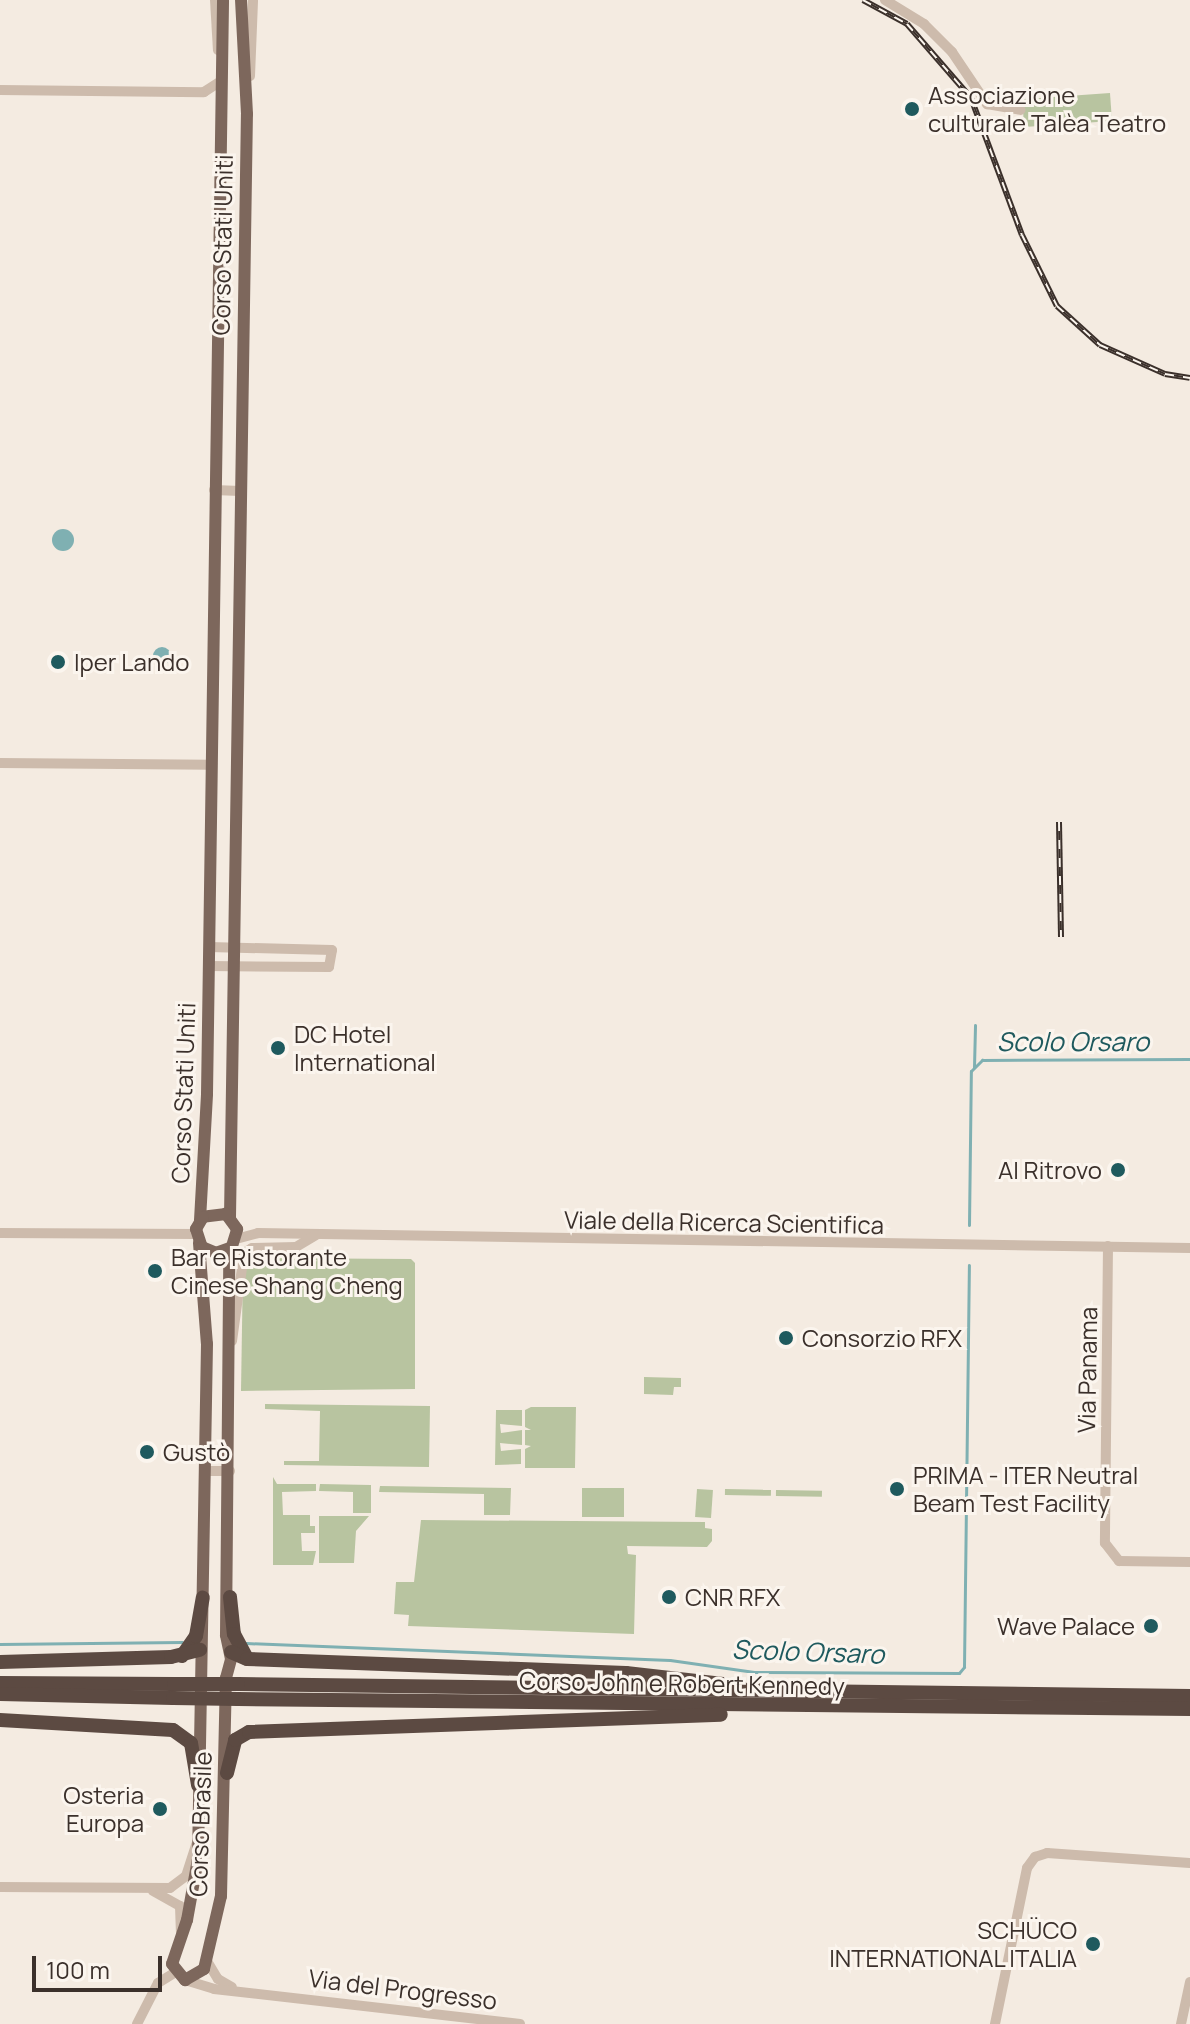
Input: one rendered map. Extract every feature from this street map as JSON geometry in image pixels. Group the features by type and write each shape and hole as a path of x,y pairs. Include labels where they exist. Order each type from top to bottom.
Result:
{"highway":[{"path":"230,1597 234,1634 247,1659"},
{"path":"181,1656 196,1636 203,1598"},
{"path":"229,1649 247,1659 626,1673 824,1694"},
{"path":"0,1662 181,1656 201,1651"},
{"path":"0,1683 173,1691"},
{"name":"Corso John e Robert Kennedy","path":"234,1687 787,1708 1190,1709"},
{"name":"Corso John e Robert Kennedy","path":"173,1691 234,1687 1190,1696"},
{"path":"0,1694 173,1691"},
{"path":"227,1773 235,1740 249,1732 645,1722 787,1708"},
{"path":"0,1720 173,1730 191,1743 198,1785"}],"main road":[{"name":"Corso Stati Uniti","path":"200,1220 209,966 223,0"},
{"name":"Corso Stati Uniti","path":"233,1221 247,114 241,0"},
{"path":"201,1651 207,1344 198,1238 200,1220 216,1212 233,1221 229,1649 234,1687"},
{"path":"198,1238 216,1253 233,1244"},
{"path":"201,1651 214,1638 229,1649"},
{"name":"Corso Brasile","path":"175,1977 181,1932 194,1887 204,1677 201,1651"},
{"name":"Corso Brasile","path":"207,1961 221,1896 234,1687"},
{"path":"175,1977 199,1975 207,1961"}],"street":[{"path":"204,92 221,75 215,0"},
{"path":"247,114 253,0"},
{"path":"885,0 924,24 952,52 987,104 1020,110"},
{"path":"0,90 204,92 220,107"},
{"path":"214,490 240,491"},
{"path":"0,763 211,765"},
{"path":"209,947 332,950 329,967 209,966"},
{"name":"Viale della Ricerca Scientifica","path":"233,1221 258,1233"},
{"path":"0,1233 198,1238"},
{"name":"Viale della Ricerca Scientifica","path":"233,1244 258,1233 318,1233 1190,1248"},
{"path":"232,1341 244,1253 252,1248 296,1247 318,1233"},
{"name":"Via Panama","path":"1108,1246 1105,1543 1119,1561 1190,1562"},
{"path":"205,1471 230,1471"},
{"path":"152,1891 183,1881 196,1843"},
{"path":"995,2024 1027,1868 1035,1857 1047,1853 1190,1863"},
{"path":"0,1887 152,1891 176,1900 181,1932"},
{"path":"207,1961 218,1979 234,1988"},
{"path":"137,2024 175,1977"},
{"name":"Via del Progresso","path":"175,1977 193,1985 520,2024"},
{"path":"1181,2024 1190,1982"}],"green space":[{"path":"1110,93 1112,121 1024,127 1022,99"},
{"path":"251,1258 411,1259 415,1263 415,1389 241,1391 243,1265"},
{"path":"644,1377 681,1378 681,1387 674,1387 673,1395 644,1394"},
{"path":"265,1404 430,1406 429,1467 284,1465 284,1461 319,1461 320,1411 265,1409"},
{"path":"531,1407 576,1407 575,1468 525,1468 525,1449 531,1446 525,1445 525,1430 531,1430 525,1427 525,1410"},
{"path":"496,1410 522,1410 522,1426 500,1424 501,1433 522,1430 522,1445 500,1443 501,1451 521,1449 521,1464 495,1465"},
{"path":"273,1477 277,1484 316,1484 316,1491 282,1492 283,1515 310,1515 310,1526 315,1526 315,1533 301,1533 302,1551 316,1551 313,1565 273,1565"},
{"path":"320,1484 371,1485 371,1513 353,1513 353,1492 319,1491"},
{"path":"380,1486 511,1488 510,1515 484,1515 484,1494 379,1492"},
{"path":"582,1488 624,1488 624,1517 582,1517"},
{"path":"697,1489 713,1490 711,1518 695,1517"},
{"path":"725,1489 771,1490 771,1496 725,1495"},
{"path":"776,1490 822,1491 822,1497 776,1496"},
{"path":"319,1516 369,1516 356,1531 354,1563 319,1563"},
{"path":"421,1520 705,1522 705,1528 712,1529 712,1541 707,1547 627,1546 628,1554 636,1555 634,1634 408,1626 409,1615 394,1614 396,1582 414,1582"}],"water":[{"path":"63,529 71,532 74,540 71,548 63,551 55,548 52,540 55,532"},
{"path":"162,647 171,656 162,665 153,656"}],"waterway":[{"path":"974,1067 975,1025"},
{"name":"Scolo Orsaro","path":"969,1225 971,1071 982,1060 1190,1059"},
{"name":"Scolo Orsaro","path":"246,1643 670,1660 754,1672 959,1673 964,1667 969,1265"},
{"name":"Scolo Orsaro","path":"0,1644 182,1642"}],"railway":[{"path":"863,0 907,24 971,98 1022,235 1057,306 1100,345 1165,374 1190,378"},
{"path":"1059,822 1061,937"}],"place":[{"name":"Associazione culturale Talèa Teatro","path":"912,109"},
{"name":"Iper Lando","path":"58,662"},
{"name":"DC Hotel International","path":"278,1048"},
{"name":"Al Ritrovo","path":"1118,1170"},
{"name":"Bar e Ristorante Cinese Shang Cheng","path":"155,1271"},
{"name":"Consorzio RFX","path":"786,1338"},
{"name":"Gustò","path":"147,1452"},
{"name":"PRIMA - ITER Neutral Beam Test Facility","path":"897,1489"},
{"name":"CNR RFX","path":"669,1597"},
{"name":"Wave Palace","path":"1151,1626"},
{"name":"Osteria Europa","path":"160,1809"},
{"name":"SCHÜCO INTERNATIONAL ITALIA","path":"1093,1944"}]}
